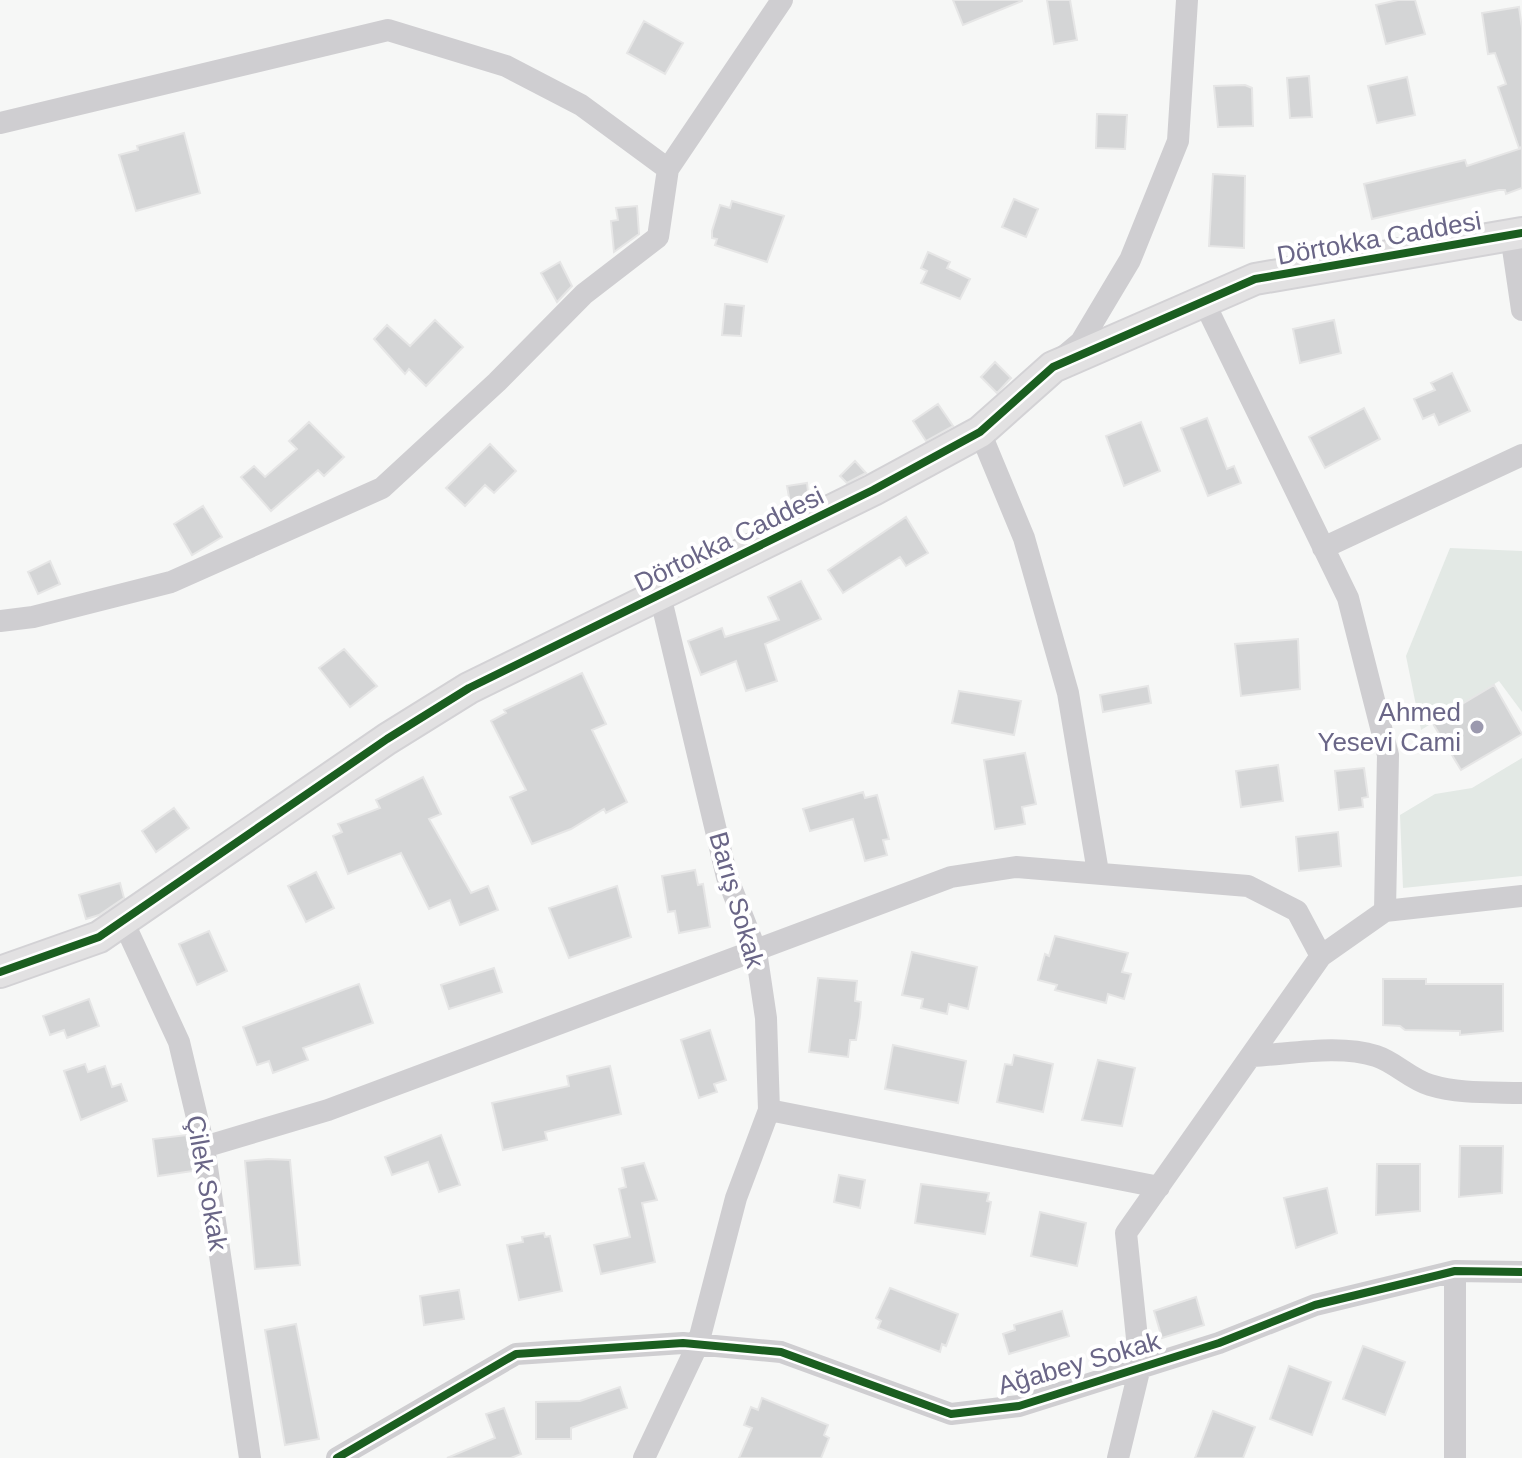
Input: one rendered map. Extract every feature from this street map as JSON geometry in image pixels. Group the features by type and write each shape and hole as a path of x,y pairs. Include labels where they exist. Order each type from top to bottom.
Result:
{"street":[{"path":"0,621 33,617 171,582 382,488 497,382 584,294 658,237 668,169 782,0"},
{"path":"1053,367 1081,342 1130,260 1178,141 1187,0"},
{"path":"0,123 388,30 506,66 581,105 668,169"},
{"path":"1518,233 1522,310"},
{"name":"Dörtokka Caddesi","path":"0,972 99,937 249,838 387,739 469,688 873,490 980,432 1053,367 1255,279 1518,233"},
{"path":"1204,302 1348,598 1388,755 1385,911"},
{"path":"980,432 1024,538 1068,693 1098,872"},
{"path":"1323,548 1522,455"},
{"name":"Barış Sokak","path":"644,1458 698,1344 736,1198 769,1110 766,1018 756,951 727,877 660,595"},
{"path":"204,1147 328,1110 951,877 1016,867 1248,886 1297,911 1321,956"},
{"path":"1118,1458 1140,1367 1126,1233 1321,956 1385,911 1522,896"},
{"name":"Çilek Sokak","path":"123,921 179,1042 204,1147 250,1458"},
{"path":"1253,1056 1349,1051 1378,1056 1402,1073 1430,1085 1466,1092 1522,1093"},
{"path":"769,1110 1159,1187"},
{"path":"1455,1271 1455,1458"},
{"name":"Ağabey Sokak","path":"337,1458 516,1354 698,1344 781,1352 951,1414 1019,1406 1219,1343 1315,1305 1455,1271 1522,1272"}],"shaded area":[{"path":"1450,548 1522,551 1522,712 1499,681 1421,730 1406,656"},
{"path":"1522,758 1522,876 1403,888 1400,815 1435,794 1472,788"}],"building":[{"path":"953,0 1022,0 1022,1 963,25"},
{"path":"1047,0 1070,0 1077,40 1054,44"},
{"path":"1415,0 1425,34 1386,44 1376,5"},
{"path":"1519,7 1522,28 1522,147 1519,148 1498,87 1506,84 1495,53 1488,54 1482,13"},
{"path":"644,21 683,43 665,74 627,53"},
{"path":"1309,76 1312,117 1290,118 1287,78"},
{"path":"1407,77 1415,115 1377,123 1368,86"},
{"path":"1245,85 1252,88 1253,126 1218,127 1214,86"},
{"path":"1097,114 1127,115 1125,149 1096,148"},
{"path":"184,133 200,193 136,211 119,155 138,150 137,146"},
{"path":"1522,148 1522,188 1506,194 1505,190 1499,190 1372,219 1364,184 1465,160 1467,166"},
{"path":"1213,174 1245,176 1244,248 1209,246"},
{"path":"1014,199 1038,209 1026,237 1002,227"},
{"path":"732,201 784,216 767,262 715,245 717,239 712,238 712,231 720,205 730,208"},
{"path":"637,206 639,234 614,252 611,221 618,220 616,208"},
{"path":"928,252 950,262 947,268 970,279 960,299 921,283 927,271 921,268"},
{"path":"560,262 572,286 557,302 541,273"},
{"path":"725,304 744,306 741,336 722,335"},
{"path":"435,320 463,347 426,386 409,369 405,374 374,339 387,325 410,346"},
{"path":"1334,320 1341,353 1300,363 1293,329"},
{"path":"995,362 1011,378 997,393 981,377"},
{"path":"1452,373 1470,411 1439,425 1434,414 1423,419 1414,399 1435,390 1431,383"},
{"path":"938,404 953,426 926,441 913,421"},
{"path":"1364,408 1380,439 1325,468 1309,437"},
{"path":"1207,418 1227,469 1234,466 1241,483 1208,496 1181,428"},
{"path":"309,422 344,457 324,476 318,470 271,511 241,477 254,466 265,477 297,449 289,441"},
{"path":"1141,422 1160,471 1124,486 1106,436"},
{"path":"490,444 516,471 494,493 485,485 465,506 446,488"},
{"path":"855,461 866,473 847,483 840,476"},
{"path":"807,483 809,501 791,508 787,486"},
{"path":"203,506 222,537 192,555 174,524"},
{"path":"906,517 928,553 906,566 900,557 843,593 828,570"},
{"path":"50,561 60,584 38,594 28,572"},
{"path":"801,581 821,619 765,644 777,681 746,691 736,661 701,675 688,641 722,628 725,637 779,620 768,597"},
{"path":"1298,639 1300,689 1241,696 1235,644"},
{"path":"344,649 377,686 350,707 319,668"},
{"path":"582,673 606,724 592,730 627,802 606,813 604,809 571,829 532,844 510,797 526,790 491,721 506,713 504,710"},
{"name":"Ahmed Yesevi Cami","path":"1494,685 1522,734 1461,770 1432,722"},
{"path":"1148,686 1151,703 1103,712 1100,695"},
{"path":"959,691 1021,701 1014,735 952,723"},
{"path":"1025,753 1036,804 1022,807 1025,824 995,829 984,760"},
{"path":"1278,765 1283,801 1241,807 1236,771"},
{"path":"1364,768 1368,797 1362,798 1363,807 1339,810 1335,771"},
{"path":"423,777 441,814 429,819 471,893 488,886 498,910 460,925 450,900 429,909 401,853 348,874 333,836 342,832 338,824 380,808 376,800"},
{"path":"863,792 865,798 877,795 889,839 883,840 887,855 865,861 853,819 810,831 803,809"},
{"path":"174,808 189,828 156,852 142,831"},
{"path":"1338,832 1341,866 1299,871 1296,837"},
{"path":"695,870 698,885 703,884 710,927 679,933 675,911 668,912 662,876"},
{"path":"316,872 334,908 306,922 288,886"},
{"path":"120,883 124,898 99,915 86,919 79,895"},
{"path":"617,886 631,937 569,958 549,908"},
{"path":"209,931 227,971 197,985 179,944"},
{"path":"1055,936 1128,953 1122,972 1131,974 1124,999 1108,994 1106,1003 1055,990 1057,985 1038,980 1045,954 1049,956"},
{"path":"912,952 977,967 968,1009 949,1004 947,1014 921,1008 923,999 902,995"},
{"path":"494,968 502,992 449,1009 441,985"},
{"path":"818,978 857,981 855,1001 861,1002 860,1016 856,1040 850,1040 848,1057 809,1052"},
{"path":"1383,979 1426,979 1426,984 1503,984 1503,1031 1460,1035 1460,1031 1405,1030 1400,1026 1383,1025"},
{"path":"359,984 373,1023 303,1048 308,1060 273,1073 269,1061 257,1065 243,1027"},
{"path":"89,999 99,1026 67,1038 64,1030 50,1035 43,1016"},
{"path":"710,1030 726,1080 714,1084 717,1092 699,1098 681,1040"},
{"path":"893,1045 966,1061 958,1103 885,1089"},
{"path":"1014,1055 1053,1064 1043,1112 997,1102 1005,1064 1012,1065"},
{"path":"1098,1060 1135,1068 1122,1126 1082,1120"},
{"path":"85,1064 88,1072 105,1066 112,1087 121,1084 127,1101 81,1120 64,1071"},
{"path":"610,1066 621,1114 545,1132 547,1140 503,1150 492,1103 569,1086 567,1076"},
{"path":"187,1135 193,1171 158,1176 153,1139"},
{"path":"441,1135 460,1185 439,1192 428,1162 392,1175 385,1157"},
{"path":"1460,1146 1503,1146 1502,1193 1459,1197"},
{"path":"290,1160 300,1265 255,1269 245,1161"},
{"path":"644,1163 657,1200 642,1203 655,1262 601,1274 594,1245 630,1237 619,1189 626,1187 622,1168"},
{"path":"1377,1164 1420,1164 1420,1211 1376,1215"},
{"path":"839,1175 865,1180 860,1208 834,1202"},
{"path":"921,1184 989,1193 987,1201 991,1202 985,1234 915,1223"},
{"path":"1327,1188 1337,1233 1296,1248 1284,1198"},
{"path":"1040,1212 1086,1223 1077,1266 1031,1256"},
{"path":"544,1233 545,1237 550,1236 562,1291 519,1300 507,1245 523,1242 522,1237"},
{"path":"890,1288 958,1314 946,1346 942,1344 940,1352 878,1328 881,1321 876,1318"},
{"path":"459,1290 464,1319 424,1325 420,1296"},
{"path":"1196,1297 1204,1325 1162,1338 1154,1311"},
{"path":"1062,1311 1069,1336 1009,1354 1003,1334 1015,1330 1014,1325"},
{"path":"296,1324 319,1439 285,1445 265,1330"},
{"path":"1363,1346 1405,1362 1385,1415 1343,1399"},
{"path":"1289,1366 1331,1382 1312,1435 1270,1419"},
{"path":"620,1387 627,1408 571,1428 571,1439 536,1439 536,1402 580,1401"},
{"path":"762,1398 828,1425 824,1435 829,1438 821,1458 739,1458 752,1428 744,1425 751,1407 758,1410"},
{"path":"504,1408 521,1454 511,1458 447,1458 495,1438 486,1414"},
{"path":"1213,1411 1255,1427 1243,1458 1195,1458"}],"cycle path":[{"path":"0,972 99,937 387,739 469,688 873,490 980,432 1053,367 1255,279 1522,233"},
{"path":"337,1458 516,1354 683,1343 781,1352 951,1414 1019,1406 1219,1343 1315,1305 1455,1271 1522,1272"}],"place":[{"name":"Ahmed Yesevi Cami","path":"1477,727"}]}
